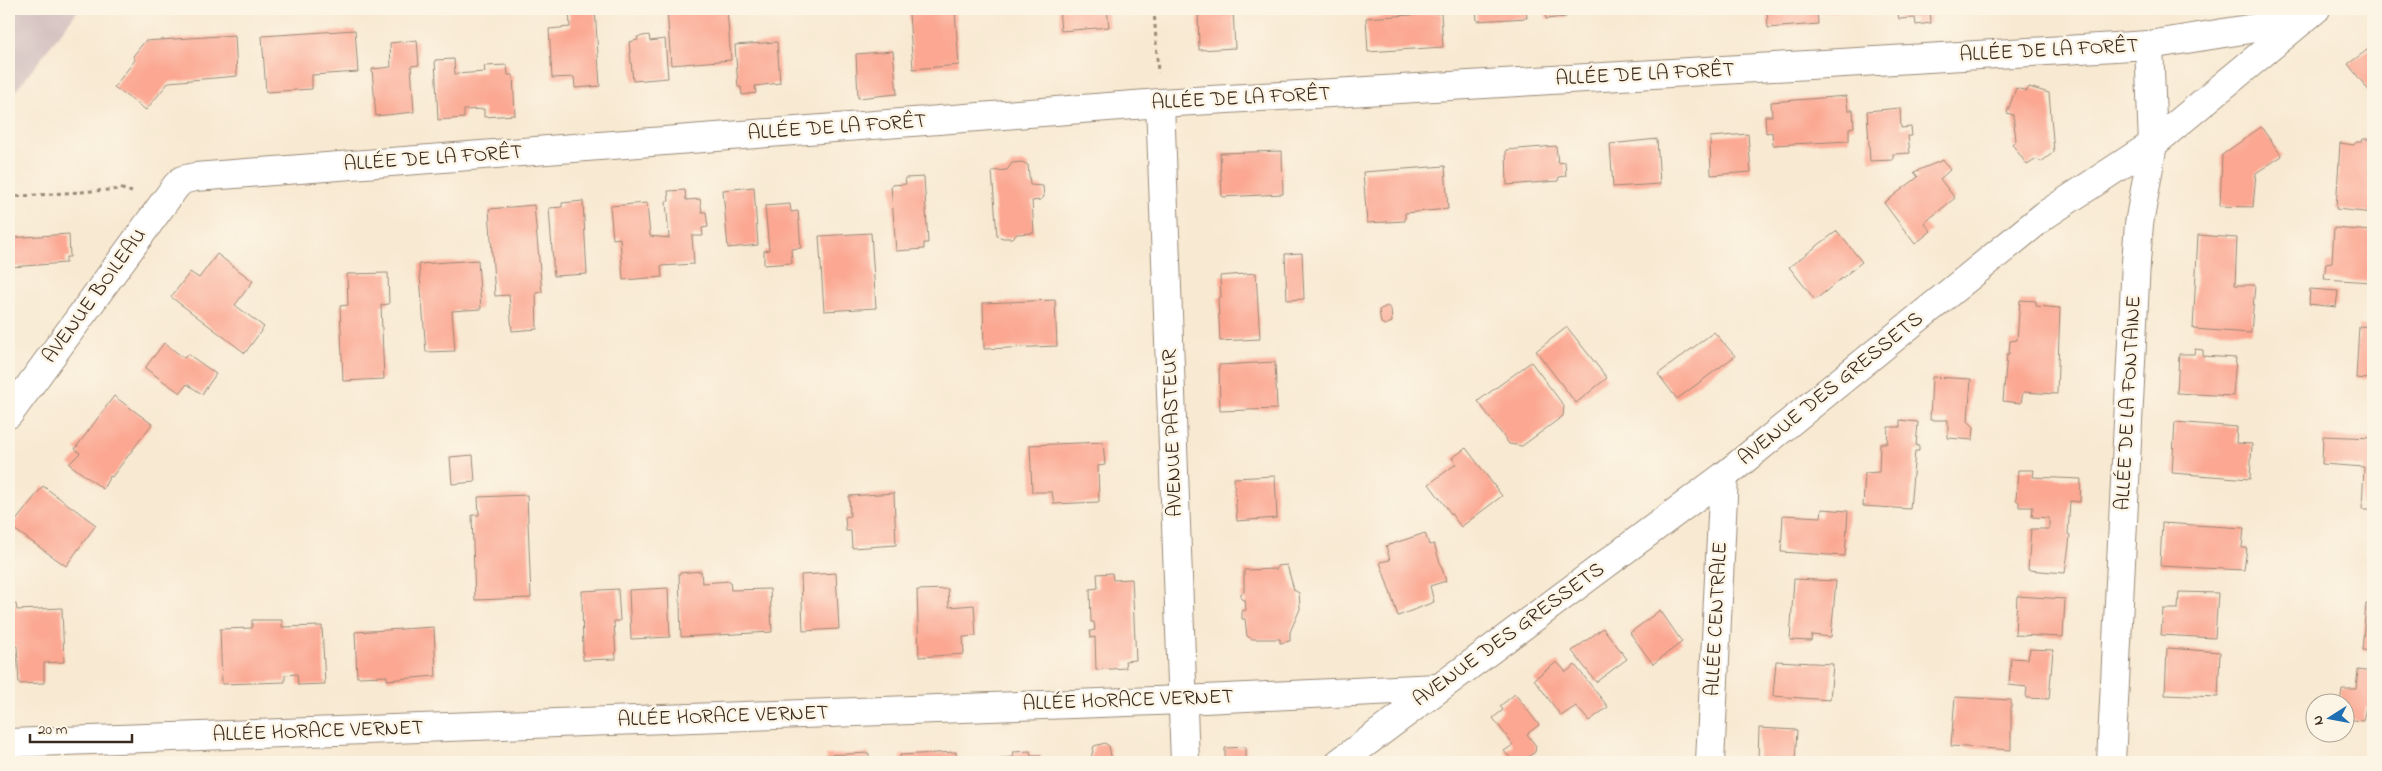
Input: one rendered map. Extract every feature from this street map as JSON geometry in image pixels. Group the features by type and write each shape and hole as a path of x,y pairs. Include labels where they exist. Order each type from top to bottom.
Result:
{"street":[{"name":"ALLÉE DE LA FORÊT","path":"182,180 195,177 1160,104 2149,45 2308,15"},
{"name":"AVENUE DES GRESSETS","path":"1340,762 1724,476 2045,216 2153,144 2308,15"},
{"name":"ALLÉE DE LA FONTAINE","path":"2111,762 2136,262 2153,144 2149,45"},
{"name":"AVENUE PASTEUR","path":"1160,104 1185,762"},
{"name":"AVENUE BOILEAU","path":"9,414 182,180"},
{"name":"ALLÉE CENTRALE","path":"1710,762 1724,476"},
{"name":"ALLÉE HORACE VERNET","path":"9,743 1183,700 1437,688"}],"path":[{"path":"1154,9 1160,104"},
{"path":"9,197 122,189"}],"shaded area":[{"path":"9,9 79,9 9,100"}],"building":[{"path":"569,9 595,9 600,86 575,88 574,77 552,78 549,29 570,27"},
{"path":"667,9 727,9 731,60 671,65"},
{"path":"1059,9 1107,9 1109,27 1061,31"},
{"path":"1198,9 1233,9 1235,48 1199,50"},
{"path":"1476,9 1526,9 1527,18 1477,21"},
{"path":"1545,9 1600,10 1566,13 1566,17 1546,19"},
{"path":"1706,9 1739,9 1739,10 1706,12"},
{"path":"1767,9 1817,9 1818,24 1768,28"},
{"path":"1825,9 1841,9 1840,11 1824,12"},
{"path":"1897,9 1930,9 1931,23 1916,25 1915,18 1899,19"},
{"path":"955,11 959,65 913,69 909,14"},
{"path":"1441,13 1443,47 1368,52 1366,18"},
{"path":"355,30 358,72 312,75 312,89 266,92 262,36"},
{"path":"235,35 237,76 169,82 146,110 114,87 135,60 133,56 145,41"},
{"path":"649,35 650,41 665,39 668,78 633,81 629,42 638,40 637,37"},
{"path":"417,40 419,65 411,66 414,112 376,116 372,69 391,67 390,43"},
{"path":"777,42 780,83 755,86 756,93 742,95 741,87 738,87 735,45"},
{"path":"2373,42 2373,90 2370,92 2348,64 2370,48 2368,46"},
{"path":"893,51 897,94 858,98 856,54"},
{"path":"454,59 455,74 485,72 484,66 507,65 508,75 513,75 515,115 484,117 484,109 464,110 464,118 438,120 435,60"},
{"path":"2029,87 2049,93 2054,152 2041,162 2037,159 2027,165 2012,144 2016,140 2013,115 2007,113 2016,88 2027,91"},
{"path":"1846,96 1848,110 1853,110 1854,127 1849,128 1849,141 1773,145 1772,132 1766,133 1765,116 1772,116 1771,102"},
{"path":"1900,108 1901,128 1911,127 1912,136 1908,136 1910,153 1893,154 1893,160 1870,161 1867,111"},
{"path":"2261,127 2282,156 2256,173 2253,207 2220,206 2222,155"},
{"path":"1748,134 1751,172 1711,175 1710,137"},
{"path":"1657,139 1660,184 1613,187 1610,144"},
{"path":"2363,139 2373,139 2373,213 2336,209 2340,143 2354,145 2356,142 2362,142"},
{"path":"1556,146 1558,163 1565,162 1566,176 1559,177 1558,181 1507,185 1506,150"},
{"path":"1282,151 1283,194 1222,197 1220,153"},
{"path":"1943,160 1950,170 1940,179 1955,198 1924,223 1931,231 1915,244 1884,203 1918,177 1914,172"},
{"path":"1022,162 1028,165 1030,185 1043,186 1044,197 1041,200 1032,201 1034,233 1017,234 1013,238 1003,238 997,236 992,171 1007,170 1012,163"},
{"path":"1445,166 1448,209 1405,213 1405,221 1367,223 1363,172"},
{"path":"924,177 928,243 924,243 924,249 896,251 891,185 906,184 905,178"},
{"path":"754,187 758,245 728,248 723,190"},
{"path":"685,190 686,200 700,199 702,212 706,212 708,227 702,228 703,236 692,236 694,264 661,266 662,277 623,280 620,238 613,239 610,206 647,203 650,236 669,238 666,201 669,201 668,191"},
{"path":"583,201 587,274 554,276 549,208 562,207 562,203"},
{"path":"790,204 791,212 798,211 801,248 791,249 792,263 764,265 764,251 769,250 765,206"},
{"path":"534,205 542,292 536,293 537,329 512,331 509,295 495,296 489,209"},
{"path":"2334,228 2373,231 2371,282 2324,279 2326,263 2332,262"},
{"path":"1837,231 1862,262 1815,300 1789,267"},
{"path":"871,233 876,308 824,311 819,236"},
{"path":"69,234 70,257 66,257 66,263 9,267 9,238"},
{"path":"2198,235 2237,238 2235,285 2255,285 2251,333 2193,329"},
{"path":"1302,253 1304,299 1287,300 1285,254"},
{"path":"217,254 253,281 235,305 264,327 245,353 171,297 190,272 199,278"},
{"path":"478,260 481,309 452,311 455,351 426,352 419,264"},
{"path":"388,273 389,304 381,305 384,379 343,381 340,306 348,305 347,274"},
{"path":"1256,273 1260,339 1220,341 1218,298 1221,297 1220,276"},
{"path":"2310,289 2338,291 2336,307 2309,304"},
{"path":"1055,300 1057,346 984,349 983,303"},
{"path":"2020,300 2036,301 2036,306 2060,308 2057,394 2023,392 2021,403 2003,401 2007,354 2009,354 2010,341 2017,340"},
{"path":"1387,306 1391,309 1392,322 1385,325 1381,323 1379,310"},
{"path":"2359,326 2373,327 2373,372 2366,379 2356,378"},
{"path":"1567,327 1607,378 1576,403 1536,351"},
{"path":"1714,332 1735,356 1677,399 1658,374"},
{"path":"164,343 184,358 188,354 216,374 202,394 187,384 180,393 145,368"},
{"path":"2195,349 2203,350 2203,356 2236,358 2233,396 2177,393 2179,354 2194,354"},
{"path":"1275,362 1277,409 1220,411 1219,365"},
{"path":"1531,362 1564,406 1563,416 1522,446 1509,444 1478,401"},
{"path":"1932,377 1971,379 1968,421 1974,427 1973,440 1948,438 1948,420 1930,420"},
{"path":"114,396 152,424 112,477 110,476 103,489 69,464 80,453 75,449"},
{"path":"1900,420 1918,422 1916,446 1919,446 1919,451 1915,451 1910,509 1863,506 1865,473 1879,472 1880,443 1887,443 1888,427 1900,427"},
{"path":"2175,422 2237,427 2236,443 2252,444 2250,479 2172,473"},
{"path":"2323,436 2373,438 2373,509 2362,509 2364,467 2322,464"},
{"path":"1103,442 1105,465 1098,466 1099,502 1054,504 1052,492 1032,492 1030,445"},
{"path":"1466,448 1502,496 1461,527 1429,484 1456,464 1452,458"},
{"path":"473,455 475,482 452,484 450,457"},
{"path":"2018,470 2034,470 2033,477 2081,479 2080,502 2070,501 2068,534 2070,535 2065,573 2028,570 2031,529 2049,529 2049,518 2032,517 2033,507 2019,507 2019,502 2016,500"},
{"path":"1275,476 1277,518 1237,521 1234,478"},
{"path":"43,486 96,525 66,566 11,527"},
{"path":"894,493 896,545 852,548 851,531 846,531 845,517 850,516 849,496"},
{"path":"527,495 531,598 475,600 472,515 479,515 478,497"},
{"path":"1822,509 1848,511 1845,556 1781,552 1783,515 1821,517"},
{"path":"2162,523 2244,528 2242,548 2247,548 2244,570 2160,566"},
{"path":"1425,533 1429,545 1434,544 1446,581 1430,586 1434,602 1398,616 1380,562 1390,560 1386,546"},
{"path":"1287,565 1294,590 1299,593 1300,609 1290,632 1290,641 1280,643 1280,639 1252,639 1247,636 1245,619 1242,619 1242,611 1246,610 1245,600 1241,599 1241,593 1244,592 1244,570 1277,569 1277,566"},
{"path":"701,571 702,583 730,581 731,590 770,589 772,632 681,637 679,573"},
{"path":"836,573 839,629 803,631 801,575"},
{"path":"1112,573 1113,580 1132,579 1136,660 1125,661 1126,668 1096,670 1095,637 1091,638 1090,631 1095,630 1094,622 1091,622 1090,589 1098,588 1097,574"},
{"path":"1794,579 1836,581 1831,637 1812,635 1811,641 1790,640"},
{"path":"668,588 670,637 631,639 629,590"},
{"path":"618,589 620,621 614,621 616,659 583,660 582,591"},
{"path":"948,589 949,607 974,605 976,636 963,637 964,654 919,657 917,590"},
{"path":"2179,592 2218,593 2215,638 2161,635 2163,609 2178,609"},
{"path":"2017,596 2065,599 2063,637 2015,635"},
{"path":"9,604 16,604 17,610 62,608 64,662 44,663 44,683 19,684 17,646 9,646"},
{"path":"2366,604 2373,605 2373,651 2362,650"},
{"path":"1660,610 1682,642 1653,664 1630,633"},
{"path":"252,620 282,620 282,627 322,626 325,684 298,685 297,674 285,675 285,682 222,684 220,629 252,628"},
{"path":"434,627 436,676 387,680 387,676 357,677 355,632"},
{"path":"1603,628 1627,659 1596,682 1572,651"},
{"path":"2167,648 2220,652 2218,697 2165,695"},
{"path":"2030,649 2053,650 2049,699 2026,698 2027,687 2009,685 2011,658 2028,659"},
{"path":"1776,661 1833,664 1830,700 1773,696"},
{"path":"1557,662 1566,672 1575,665 1608,707 1589,721 1576,706 1561,716 1534,679"},
{"path":"2358,670 2373,672 2373,707 2366,707 2363,721 2354,720 2354,694 2341,694 2342,689 2356,689"},
{"path":"1515,694 1539,725 1527,734 1536,746 1535,752 1521,762 1514,762 1504,751 1513,745 1493,718 1503,710 1500,706"},
{"path":"1955,697 2011,700 2011,750 1951,746"},
{"path":"1759,728 1797,730 1795,762 1758,760"},
{"path":"1105,743 1109,746 1112,761 1132,759 1132,762 1090,762 1094,746"},
{"path":"1246,747 1246,762 1225,762 1225,748"},
{"path":"1030,751 1031,756 1041,756 1041,762 1001,762 1001,758 1014,757 1013,752"},
{"path":"956,752 956,762 901,762 900,755"},
{"path":"869,753 869,762 827,762 826,755"}],"railway":[{"path":"9,13 12,9"}]}
